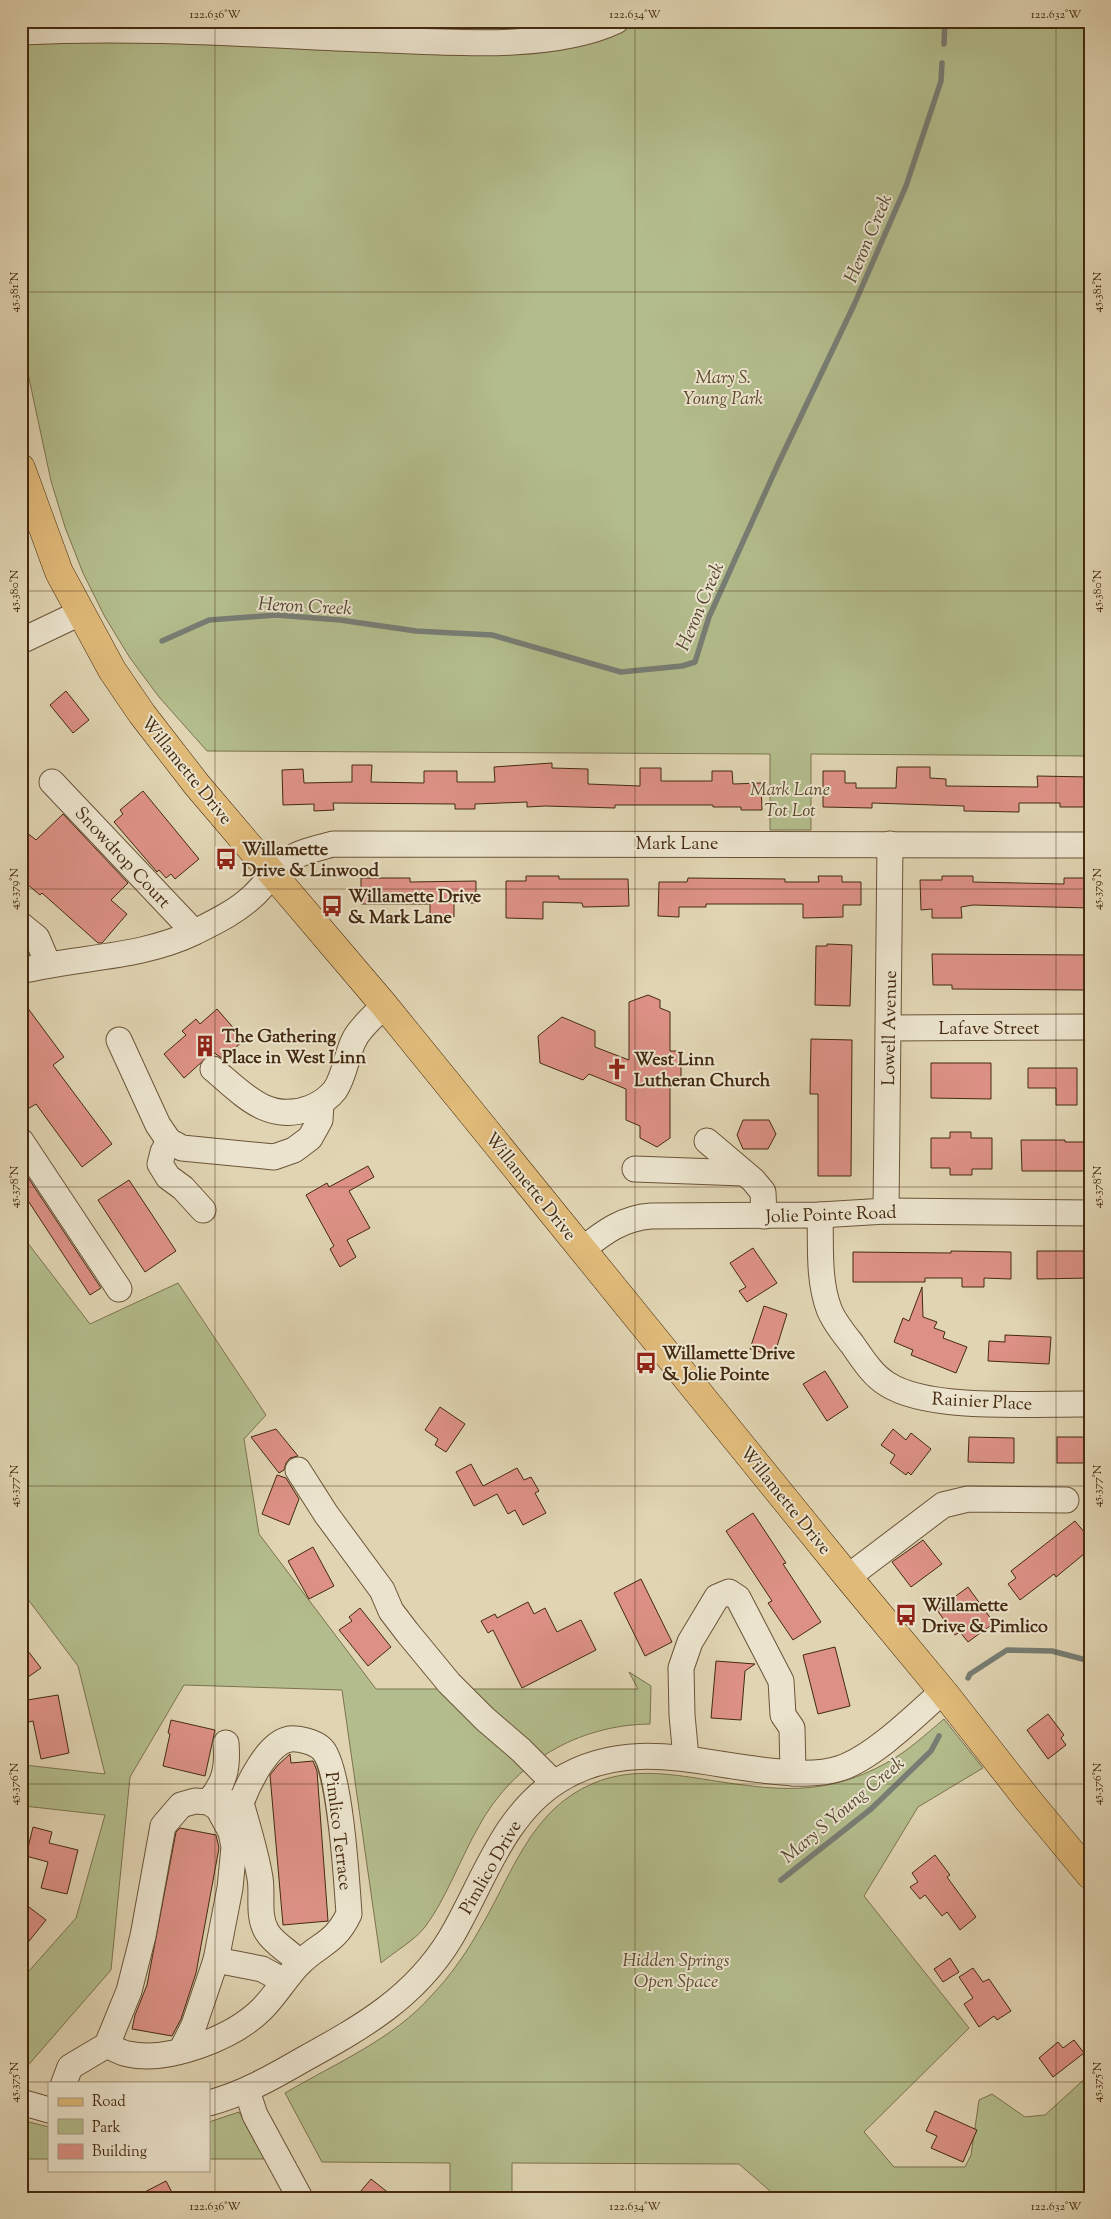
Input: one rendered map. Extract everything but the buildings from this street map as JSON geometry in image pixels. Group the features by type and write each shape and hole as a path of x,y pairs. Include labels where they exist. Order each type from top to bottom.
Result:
{"main road":[{"name":"Willamette Drive","path":"21,468 59,572 80,613 126,692 142,714 197,785 384,1005 848,1577 943,1691 1028,1800 1085,1860"}],"street":[{"path":"21,32 145,30 473,43 562,36 616,21"},
{"path":"21,641 80,613"},
{"name":"Snowdrop Court","path":"52,782 194,932"},
{"name":"Mark Lane","path":"21,971 48,964 118,956 164,945 228,915 246,903 273,873 290,858 333,844 1090,845"},
{"name":"Lowell Avenue","path":"886,1211 890,844"},
{"path":"21,925 37,938 48,964"},
{"path":"213,1069 250,1100 275,1112 296,1113 321,1104 334,1091 342,1076 355,1038 384,1005"},
{"name":"Lafave Street","path":"889,1028 1090,1027"},
{"path":"119,1040 158,1126 169,1141 182,1148 274,1157 294,1150 310,1138 320,1120 321,1104"},
{"path":"21,1141 119,1289"},
{"path":"169,1141 163,1152 160,1164 168,1177 183,1188 203,1210"},
{"path":"707,1141 753,1180 763,1192 764,1216"},
{"path":"635,1169 743,1173"},
{"name":"Jolie Pointe Road","path":"582,1249 612,1228 640,1217 820,1215 886,1211 1090,1213"},
{"name":"Rainier Place","path":"820,1215 823,1280 829,1310 867,1365 886,1384 929,1400 979,1403 1090,1404"},
{"path":"298,1470 326,1514 382,1590 391,1611 407,1632 455,1689 554,1783"},
{"path":"848,1577 943,1505 968,1499 1066,1500"},
{"path":"686,1758 682,1715 681,1668 690,1642 717,1597 729,1592 738,1598 780,1682 783,1715 792,1728 793,1773"},
{"name":"Pimlico Drive","path":"210,2103 247,2091 380,2014 412,1988 434,1962 450,1938 507,1832 524,1809 554,1783 590,1765 604,1761 642,1756 686,1758 752,1769 793,1773 841,1768 858,1760 895,1733 943,1691"},
{"name":"Pimlico Terrace","path":"107,2045 128,2054 155,2055 181,2051 205,2044 249,2020 262,2009 292,1972 329,1942 342,1928 348,1914 340,1813 330,1760 322,1748 298,1738 282,1740 269,1753 253,1776 241,1803"},
{"path":"208,1802 221,1785 228,1765 226,1743"},
{"path":"64,2082 70,2068 107,2045 132,1982 143,1936 163,1826 181,1805 195,1801 241,1803 261,1881 262,1917 266,1930 276,1943 290,1952 292,1972 262,1969 216,1960"},
{"path":"181,2051 194,2025 216,1960 230,1888 234,1847 231,1832 218,1808 208,1802"},
{"path":"247,2091 255,2115 300,2198"},
{"path":"21,2102 48,2110"}],"green space":[{"name":"Mary S. Young Park","path":"21,21 1090,21 1090,756 811,754 811,830 770,830 770,754 207,751 159,697 130,658 105,617 83,573 65,527 51,481 21,341"},
{"path":"21,1241 27,1242 90,1324 178,1283 266,1415 244,1439 259,1534 376,1689 638,1689 629,1672 651,1686 650,1724 623,1726 598,1731 573,1740 551,1751 510,1783 493,1803 472,1838 433,1916 410,1942 381,1963 342,1690 184,1685 130,1777 111,1970 24,2070 21,2069 21,1980 76,1918 105,1815 24,1806 24,1765 105,1774 78,1666 21,1590"},
{"name":"Hidden Springs Open Space","path":"944,1719 983,1768 918,1807 864,1896 969,2028 864,2132 894,2167 965,2167 971,2155 979,2100 992,2094 1025,2117 1045,2115 1090,2074 1090,2198 778,2198 739,2164 512,2163 512,2198 450,2198 450,2163 322,2162 285,2093 363,2050 417,2011 451,1973 468,1949 524,1847 538,1827 553,1810 572,1795 594,1783 607,1779 645,1773 771,1788 817,1787 863,1774 888,1762 917,1742"},
{"path":"239,2112 265,2159 210,2159 210,2122"},
{"path":"21,2120 48,2127 48,2159 21,2159"}],"waterway":[{"name":"Heron Creek","path":"944,44 945,21"},
{"name":"Heron Creek","path":"162,641 209,620 276,615 340,620 416,631 492,635 621,672 682,666 695,662 709,617 779,462 854,305 906,186 941,81 942,63"},
{"name":"Mary S Young Creek","path":"968,1678 970,1674 1007,1650 1052,1651 1090,1661"},
{"name":"Mary S Young Creek","path":"781,1880 871,1809 931,1751 939,1736"}],"place":[{"name":"Willamette Drive & Linwood","path":"226,859"},
{"name":"Willamette Drive & Mark Lane","path":"332,906"},
{"name":"The Gathering Place in West Linn","path":"205,1046"},
{"name":"West Linn Lutheran Church","path":"617,1069"},
{"name":"Willamette Drive & Jolie Pointe","path":"646,1363"},
{"name":"Willamette Drive & Pimlico","path":"906,1615"}],"park label":[{"name":"Mark Lane Tot Lot","path":"790,800"}]}
